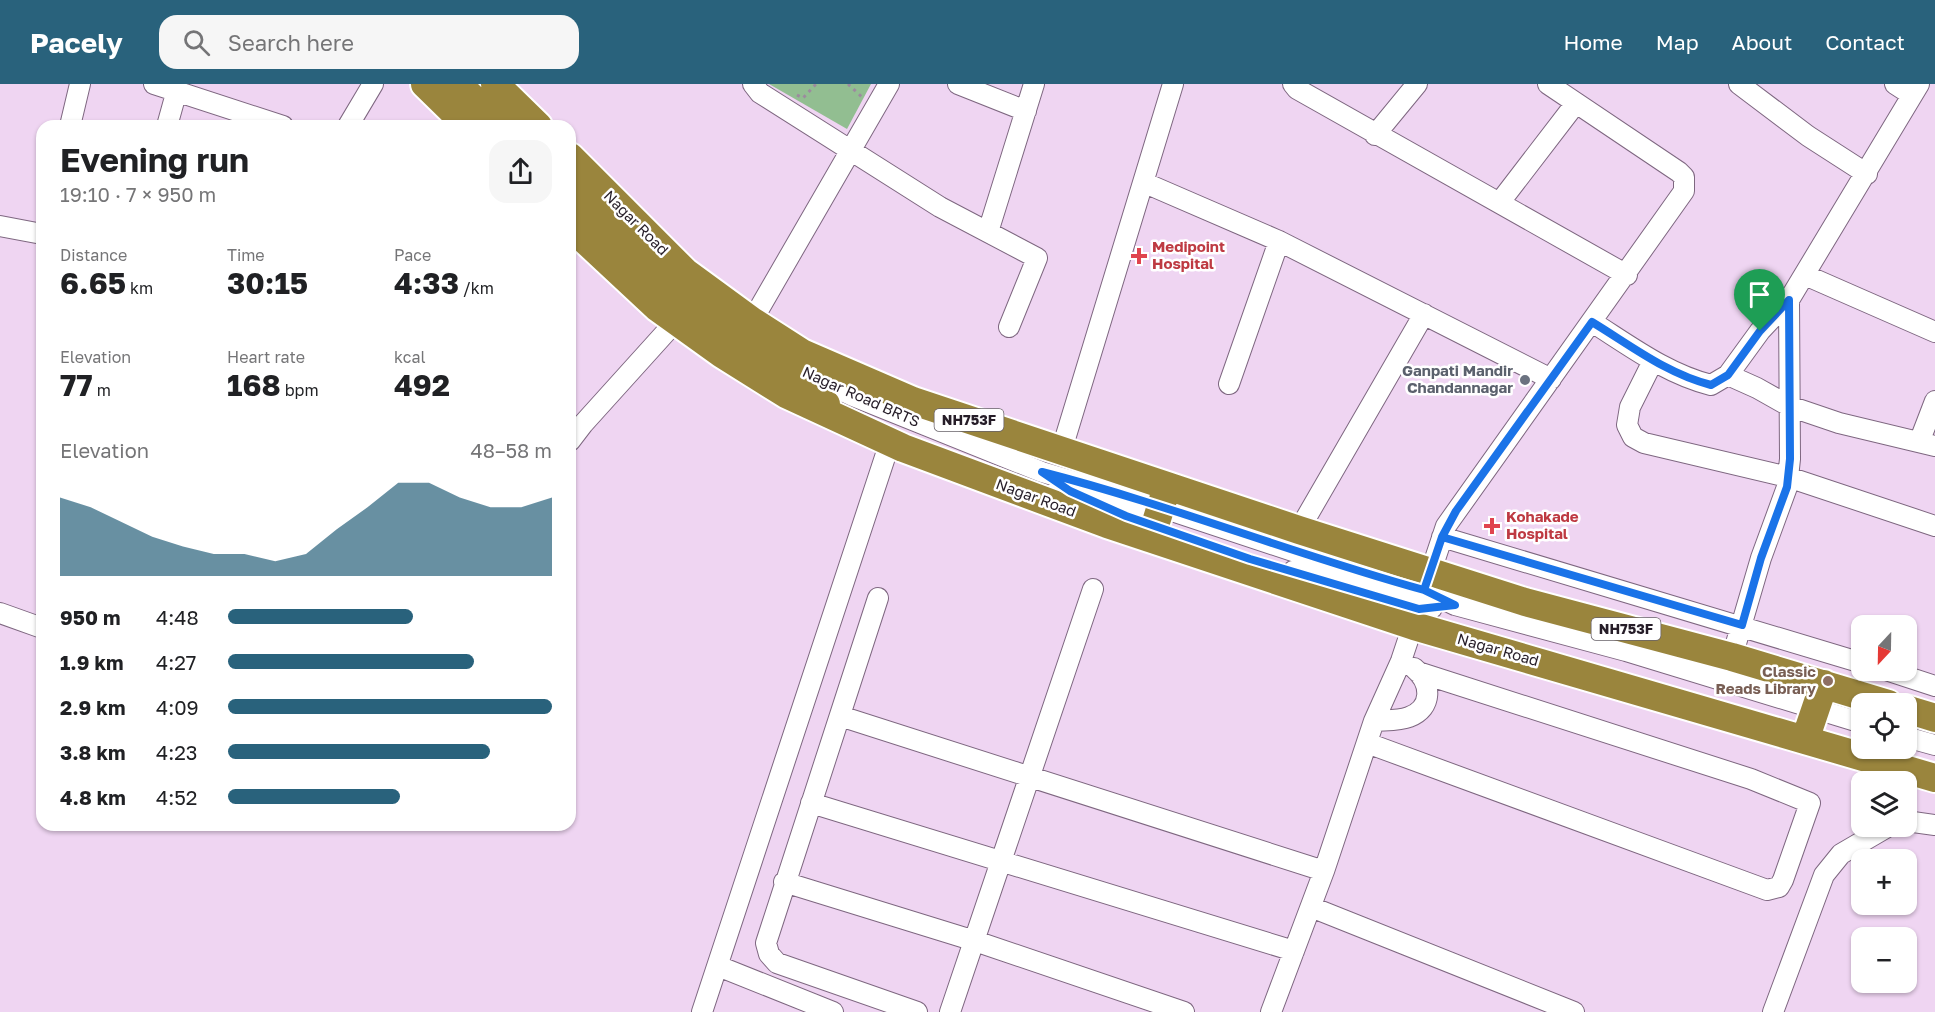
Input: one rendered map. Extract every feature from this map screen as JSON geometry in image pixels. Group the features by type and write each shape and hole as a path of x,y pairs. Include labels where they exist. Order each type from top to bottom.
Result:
{"highway":[{"path":"425,84 462,120"},
{"path":"458,84 495,120"},
{"path":"495,84 532,120"},
{"name":"Nagar Road","path":"576,163 684,272 752,321 802,353 913,401 1061,452 1158,514 1299,530 1427,581 1525,602 1732,657 1820,697 1851,700"},
{"path":"576,198 642,262 703,311 780,360 812,389 837,417"},
{"name":"Nagar Road","path":"576,232 658,308 722,354 786,394 890,442 1158,514 1416,618 1805,740 1935,778"},
{"path":"1805,740 1820,697"},
{"path":"1917,712 1935,718"}],"street":[{"path":"71,120 80,84"},
{"path":"154,84 177,90 252,120"},
{"path":"352,120 373,84"},
{"path":"753,84 760,93 940,207 1037,258 1009,327"},
{"path":"752,321 852,152 889,84"},
{"path":"958,84 1026,111"},
{"path":"988,232 1034,84"},
{"path":"1061,452 1145,183 1173,84"},
{"path":"1293,84 1296,89 1375,135 1500,202 1627,275"},
{"path":"1375,135 1418,84"},
{"path":"1270,1012 1324,871 1374,721 1401,661 1442,537 1456,511 1681,197 1684,177 1548,84"},
{"path":"1739,84 1808,136 1867,174"},
{"path":"1592,322 1653,361 1689,379 1711,385 1728,375 1760,331 1789,300 1916,90 1895,84"},
{"path":"169,120 177,90"},
{"path":"1500,202 1576,103"},
{"path":"1145,183 1279,241 1551,379"},
{"path":"0,226 36,233"},
{"path":"1229,384 1279,241"},
{"path":"1805,275 1935,332"},
{"path":"1732,657 1788,477 1789,300"},
{"path":"1299,530 1424,314"},
{"path":"576,433 676,321"},
{"name":"Nagar Road BRTS","path":"780,360 853,396 1042,472 1070,491 1344,568 1427,581 1455,605"},
{"path":"1653,361 1630,407 1627,425 1633,437 1644,443 1788,477 1935,526"},
{"path":"1728,375 1789,406 1839,423 1927,443 1935,401"},
{"path":"702,1012 890,442"},
{"path":"1442,537 1851,660"},
{"path":"950,1012 1093,589"},
{"path":"879,598 765,943 769,954 777,963 917,1012"},
{"path":"1416,618 1455,605 1626,651 1820,697 1851,716"},
{"path":"0,613 36,626"},
{"path":"1367,743 1767,890 1779,887 1783,880 1810,803 1751,779 1419,672 1401,661"},
{"path":"1374,721 1407,718 1422,710 1429,692 1426,680 1419,672"},
{"path":"1917,681 1935,687"},
{"path":"840,716 1030,779 1324,871"},
{"path":"1917,740 1935,745"},
{"path":"811,803 1294,951"},
{"path":"1917,823 1935,825"},
{"path":"1773,1012 1824,875 1841,854 1870,837"},
{"path":"784,882 975,941 1184,1012"},
{"path":"1311,907 1574,1012"},
{"path":"718,966 833,1012"}],"path":[{"path":"795,94 803,98 816,84"}],"green space":[{"path":"769,84 871,84 847,129"}],"place":[{"name":"Medipoint Hospital","path":"1139,256"},
{"name":"Ganpati Mandir Chandannagar","path":"1525,380"},
{"name":"Kohakade Hospital","path":"1492,526"},
{"name":"Classic Reads Library","path":"1828,681"}],"route":[{"path":"1760,331 1728,375 1711,385 1689,379 1653,361 1592,322 1446,526 1442,537 1424,590 1344,568 1085,483 1042,472 1070,491 1126,516 1250,559 1419,609 1455,605 1424,590 1430,572 1442,537 1742,625 1761,558 1787,487 1790,459 1789,300 1760,331"}]}
